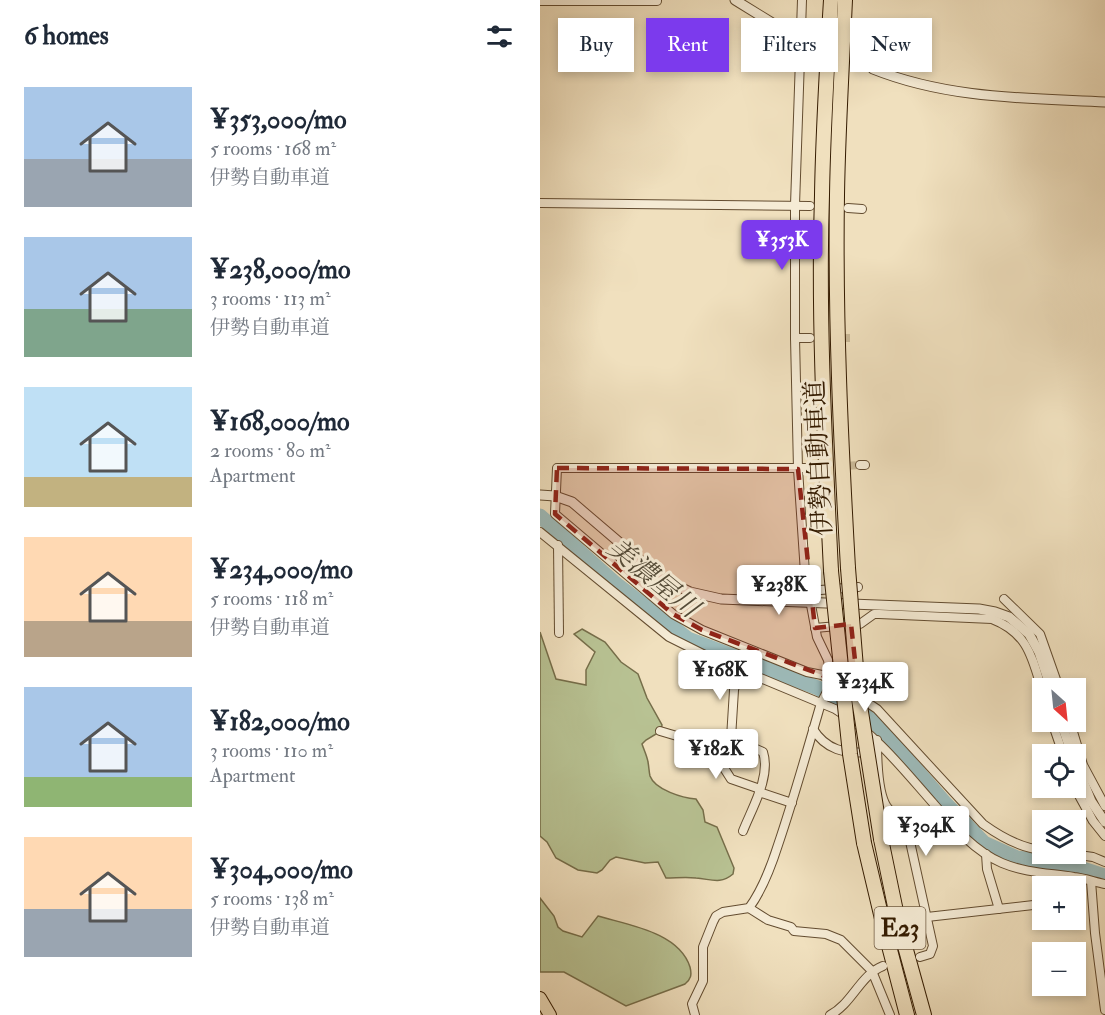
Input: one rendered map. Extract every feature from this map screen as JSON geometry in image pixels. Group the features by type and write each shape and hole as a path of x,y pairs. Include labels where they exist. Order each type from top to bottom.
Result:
{"highway":[{"name":"伊勢自動車道","path":"831,0 822,196 821,285 831,571 850,754 864,843 907,1015"},
{"name":"伊勢自動車道","path":"845,0 839,113 837,295 840,419 848,568 858,693 880,839 898,921 924,1015"},
{"path":"839,113 850,50 853,0"}],"main road":[{"path":"540,998 550,1015"}],"street":[{"path":"735,0 764,18"},
{"path":"802,0 802,18"},
{"path":"540,1 657,2"},
{"path":"749,908 773,863 813,729 830,682 828,660 819,642 808,591 798,469 795,205 800,72"},
{"path":"881,72 963,94 1105,102"},
{"path":"540,203 810,206"},
{"path":"848,208 862,209"},
{"path":"795,338 810,338"},
{"path":"812,468 557,468 555,514 673,614 702,630 830,682 868,701 983,824 999,836 1016,844 1032,848"},
{"path":"540,495 555,496 572,502 661,578 690,592 722,599 980,609 1009,616 1020,624 1035,643 1047,678"},
{"path":"540,532 669,637 705,655 823,701 854,720 877,740 947,819 986,854 1017,868 1105,884"},
{"path":"558,545 559,633"},
{"path":"808,591 858,587"},
{"path":"1004,599 1040,634 1055,678"},
{"path":"815,628 860,624 874,614 992,619 1006,625 1025,643 1038,678"},
{"path":"741,669 734,690 731,738 724,768 731,779 792,803"},
{"path":"813,729 819,739 836,750 853,753 877,751"},
{"path":"660,731 687,739 731,738 763,752 766,762 760,791 742,831"},
{"path":"1073,732 1083,765 1105,806"},
{"path":"877,740 883,799 888,808 902,820 907,828 933,946 930,954 920,957"},
{"path":"1086,789 1105,822"},
{"path":"1080,798 1093,821 1105,836"},
{"path":"986,854 987,869 999,909"},
{"path":"1086,856 1105,862"},
{"path":"1091,881 1105,1010"},
{"path":"927,917 1032,905"},
{"path":"695,1015 692,1004 703,981 703,947 716,916 723,912 749,908 768,920 791,927 794,931 826,934 840,940 872,970 890,1015"},
{"path":"830,1015 840,1010 872,970 883,966"}],"highlighted area":[{"path":"557,468 798,469 815,628 851,624 859,696 822,675 702,630 673,614 555,514"}],"green space":[{"path":"582,629 605,642 621,662 638,674 647,698 662,725 661,731 642,744 648,760 650,776 663,789 696,799 703,810 705,822 717,827 734,868 733,874 724,879 715,880 666,878 658,862 645,863 616,857 597,873 578,870 556,858 547,842 540,836 540,632 556,679 586,685 586,670 595,652 574,634"},
{"path":"540,898 554,916 558,927 563,931 582,937 598,916 637,927 664,938 684,955 690,967 690,979 685,984 626,1006 564,972 540,972"}],"waterway":[{"name":"美濃屋川","path":"540,516 616,584 688,639 818,688 875,722 944,802 984,843 1017,858 1070,865 1105,876"}],"tunnel":[{"path":"838,54 850,59"},
{"path":"818,338 853,338"},
{"path":"812,468 860,465"}]}
